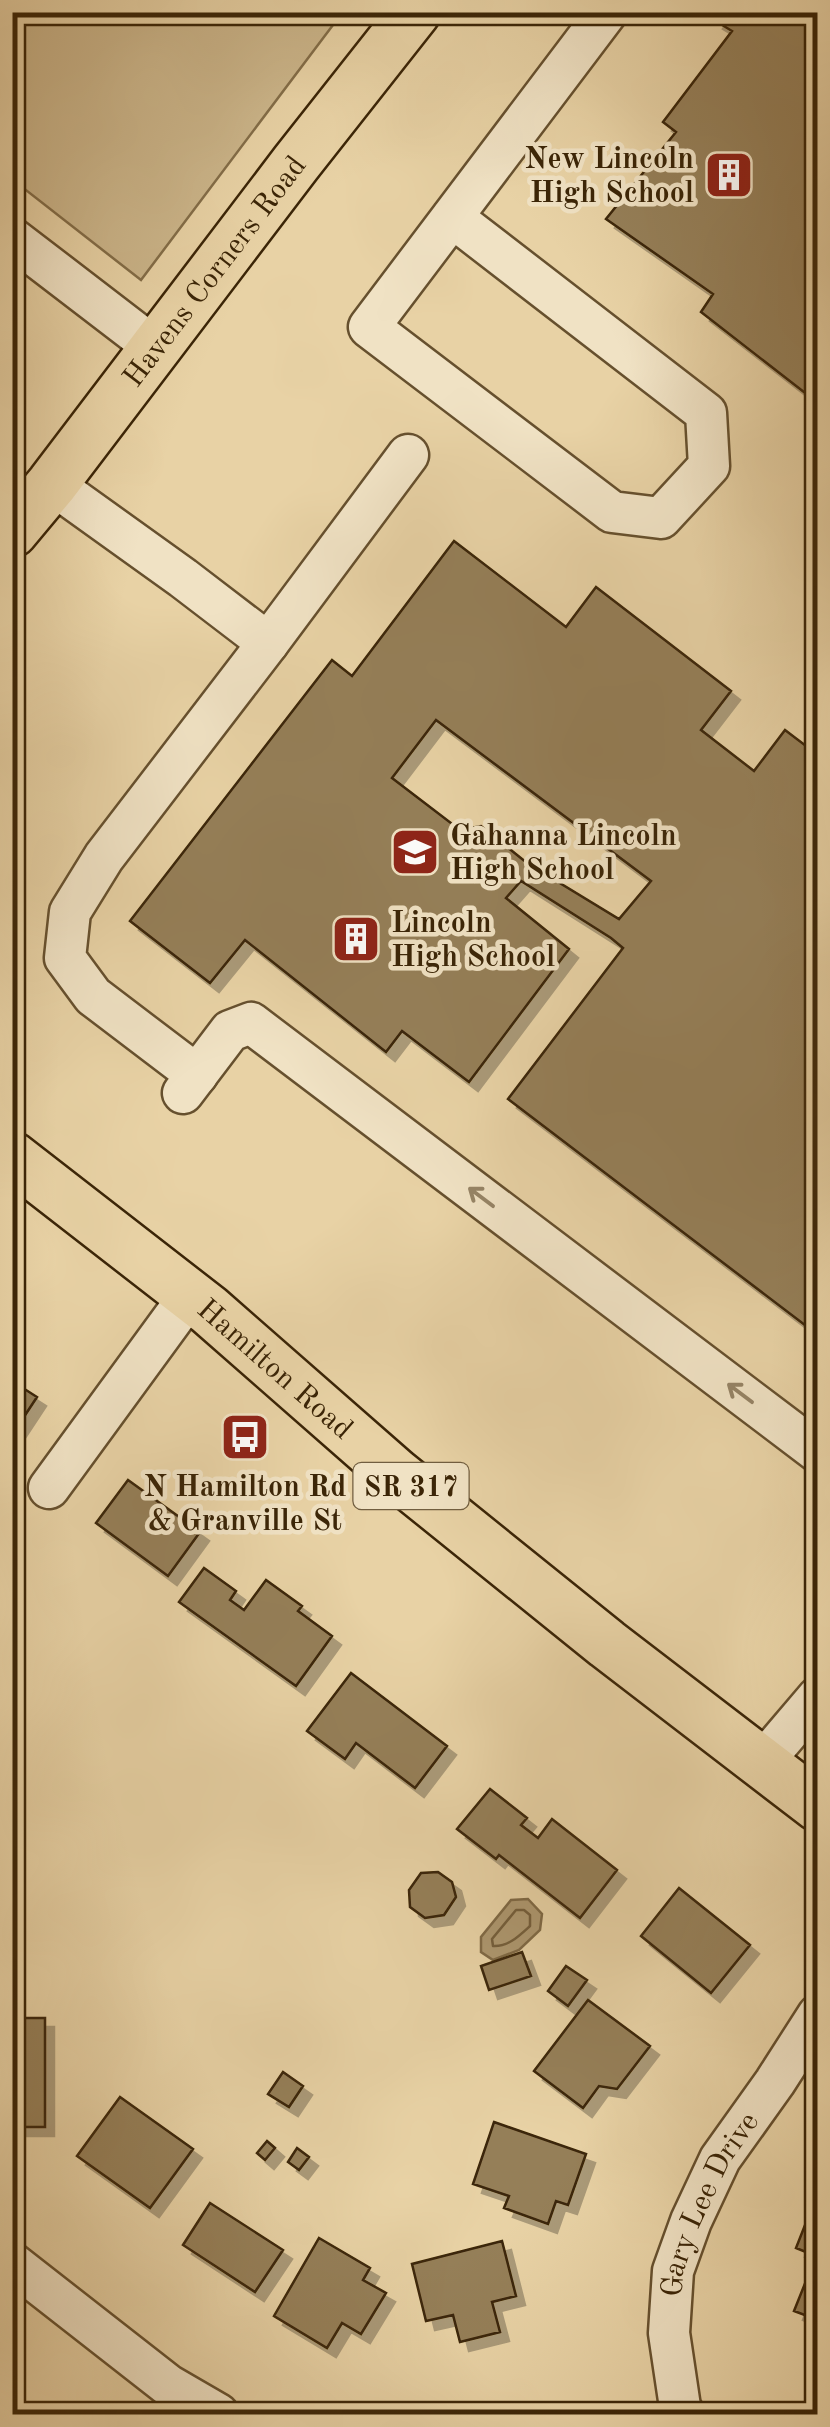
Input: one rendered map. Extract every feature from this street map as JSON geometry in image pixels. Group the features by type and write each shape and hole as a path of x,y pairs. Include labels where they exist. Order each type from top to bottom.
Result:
{"main road":[{"name":"Havens Corners Road","path":"27,505 416,12"},
{"name":"Hamilton Road","path":"12,1157 190,1295 396,1474 607,1644 818,1806"}],"street":[{"path":"452,217 706,413 709,466 661,518 612,512 369,327 452,217 607,12"},
{"path":"12,238 154,347"},
{"path":"408,455 104,857 70,912 65,958 92,996 190,1084 230,1031 251,1023 818,1452"},
{"path":"27,505 183,578 268,642"},
{"path":"49,1488 190,1295"},
{"path":"761,1764 818,1697"},
{"name":"Gary Lee Drive","path":"672,2412 669,2333 674,2272 691,2221 720,2159 818,2016"},
{"path":"12,2263 160,2400 218,2414"}],"shaded area":[{"path":"12,13 342,13 141,280 13,180"}],"water":[{"path":"528,1899 542,1914 540,1930 519,1950 493,1960 481,1952 481,1937 511,1900"}],"building":[{"name":"New Lincoln High School","path":"720,12 818,12 818,403 701,312 713,294 606,219 676,132 663,122 732,31 714,20"},
{"name":"Lincoln High School","path":"454,541 566,627 596,587 731,691 701,730 754,771 785,730 818,755 818,1335 508,1099 623,948 521,881 506,898 569,949 469,1082 402,1031 386,1052 245,940 210,983 130,921 332,660 352,676","holes":["436,720 651,881 619,919 527,863 481,826 460,830 392,778"]},
{"path":"12,1381 37,1397 12,1435"},
{"path":"128,1480 200,1532 168,1576 96,1523"},
{"path":"204,1568 236,1591 230,1600 244,1610 266,1580 302,1606 298,1611 332,1636 296,1686 179,1602"},
{"path":"351,1673 447,1746 415,1788 356,1743 345,1759 307,1731"},
{"path":"490,1789 527,1818 521,1825 538,1838 552,1819 617,1870 580,1918 499,1855 496,1859 457,1829"},
{"path":"438,1872 452,1882 456,1897 444,1915 425,1918 410,1907 409,1890 421,1873"},
{"path":"679,1888 750,1945 711,1993 641,1936"},
{"path":"522,1952 531,1976 489,1990 481,1966"},
{"path":"566,1966 587,1980 568,2006 548,1991"},
{"path":"588,2000 650,2046 617,2089 599,2086 583,2108 534,2071"},
{"path":"12,2018 45,2018 45,2127 12,2127"},
{"path":"283,2072 303,2086 289,2107 268,2094"},
{"path":"120,2097 193,2149 150,2208 77,2156"},
{"path":"494,2122 586,2154 568,2205 556,2201 548,2224 504,2208 509,2196 473,2184"},
{"path":"267,2141 275,2148 265,2160 257,2153"},
{"path":"297,2148 309,2157 299,2170 288,2162"},
{"path":"818,2192 818,2257 796,2248"},
{"path":"210,2203 283,2250 255,2292 183,2245"},
{"path":"319,2238 370,2268 363,2280 386,2293 361,2334 342,2323 327,2348 274,2316"},
{"path":"502,2241 516,2296 492,2302 500,2332 460,2342 453,2315 426,2321 412,2264"},
{"path":"810,2271 818,2273 818,2320 794,2311"},
{"path":"818,2369 818,2414 800,2414"}],"place":[{"name":"New Lincoln High School","path":"729,175"},
{"name":"Gahanna Lincoln High School","path":"415,852"},
{"name":"Lincoln High School","path":"356,939"},
{"name":"N Hamilton Rd & Granville St","path":"245,1437"}]}
